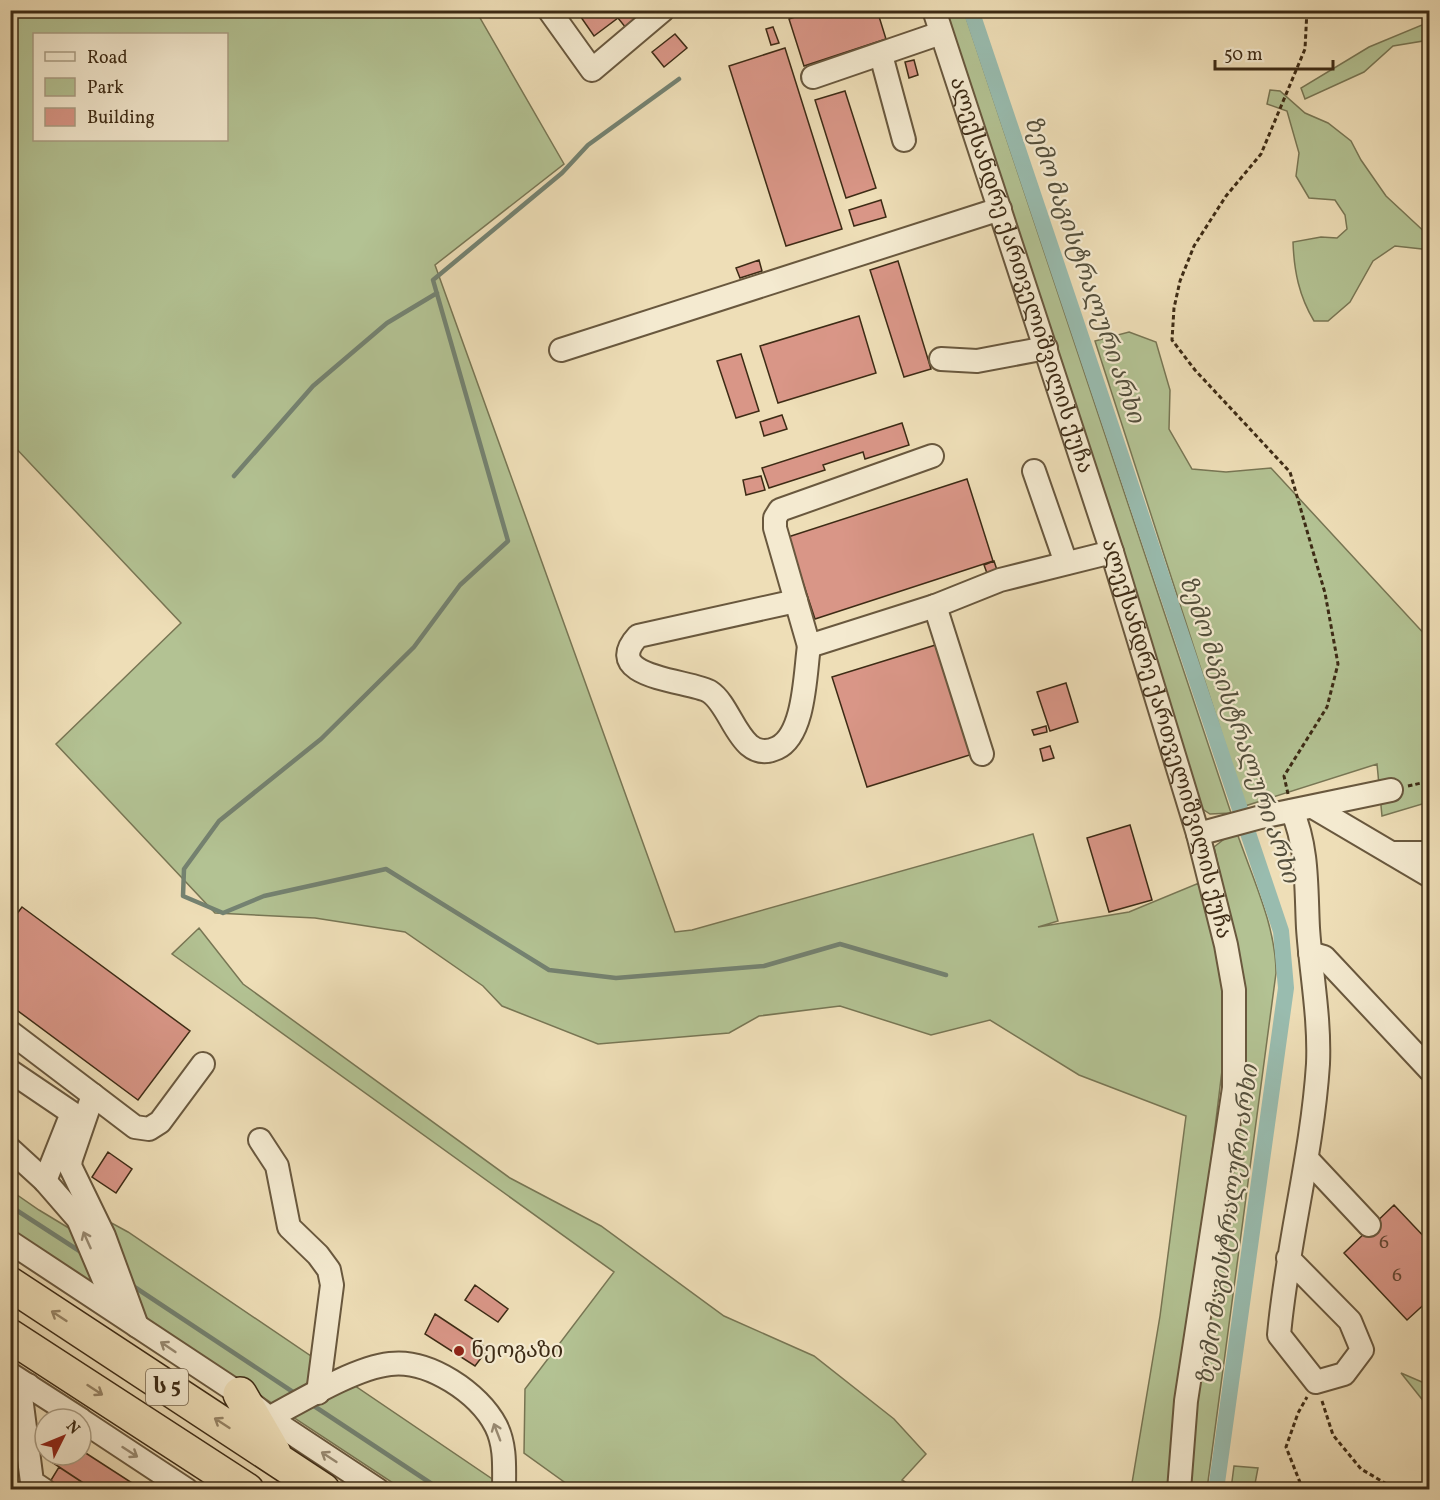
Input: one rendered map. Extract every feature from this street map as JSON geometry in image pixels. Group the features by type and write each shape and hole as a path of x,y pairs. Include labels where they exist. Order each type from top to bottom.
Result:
{"highway":[{"name":"ს 5","path":"10,1284 323,1490"},
{"name":"ს 5","path":"10,1336 247,1490"},
{"path":"240,1394 278,1460"}],"street":[{"path":"549,10 592,70 663,10"},
{"name":"ალექსანდრე ქართველიშვილის ქუჩა","path":"934,10 1112,552 1207,832 1234,990 1234,1088 1186,1401 1179,1490"},
{"path":"813,77 941,33"},
{"path":"881,55 904,140"},
{"path":"561,350 1000,209"},
{"path":"941,360 977,361 1046,348"},
{"path":"796,601 638,636 631,644 629,654 632,663 639,671 649,676 704,688 713,694 745,742 760,751 777,748 789,739 798,723 809,646 775,528 775,518 780,510 932,456"},
{"path":"1034,471 1066,563"},
{"path":"809,646 935,606 1000,580 1112,552"},
{"path":"935,606 982,754"},
{"path":"1207,832 1261,817 1391,790"},
{"path":"1303,809 1391,853 1430,876"},
{"path":"1288,1258 1350,1321 1362,1350 1344,1374 1316,1382 1279,1335 1288,1258 1308,1161 1318,1052 1317,1006 1310,953 1302,833 1303,809"},
{"path":"1391,853 1430,853"},
{"path":"1310,953 1324,957 1430,1070"},
{"path":"10,1032 135,1127 149,1129 160,1122 203,1064"},
{"path":"10,1071 72,1113 45,1181"},
{"path":"93,1095 70,1159 70,1166 104,1236 137,1326"},
{"path":"261,1140 277,1166 289,1227 318,1255 329,1270 332,1285 318,1393"},
{"path":"10,1149 45,1181 78,1219 118,1313"},
{"path":"1308,1161 1369,1225"},
{"path":"10,1242 240,1394 269,1418 378,1490"},
{"path":"269,1418 365,1370 392,1363 418,1366 463,1389 482,1405 496,1427 504,1452 504,1490"},
{"path":"17,1390 53,1407"},
{"path":"17,1390 32,1482 44,1490"},
{"path":"93,1429 187,1490"}],"path":[{"path":"1303,809 1284,776 1327,707 1338,664 1325,593 1290,472 1195,370 1172,340 1174,308 1180,281 1194,246 1226,196 1262,154 1305,49 1307,10"},
{"path":"1303,1490 1286,1447 1298,1413 1316,1382"},
{"path":"1316,1382 1333,1435 1361,1469 1397,1490"}],"green space":[{"path":"11,11 476,11 564,164 435,265 675,932 692,930 1033,834 1058,921 1038,927 1129,912 1199,883 1224,972 1224,1054 1171,1489 1131,1489 1160,1316 1186,1116 1079,1075 990,1020 931,1035 840,1006 759,1016 729,1033 598,1044 502,1006 483,986 405,932 315,918 215,913 56,744 181,623 11,443"},
{"path":"942,11 964,11 1231,813 1210,814 1201,808 1118,532"},
{"path":"1429,22 1429,40 1393,46 1364,72 1305,99 1301,88 1369,47"},
{"path":"1270,90 1280,91 1305,113 1328,123 1351,141 1386,196 1429,236 1429,258 1422,249 1395,246 1373,261 1350,302 1328,321 1314,321 1301,293 1296,273 1293,242 1321,237 1337,238 1347,229 1345,215 1335,200 1309,198 1296,176 1299,153 1287,111 1267,104"},
{"path":"1129,332 1156,342 1170,390 1169,429 1192,469 1226,472 1271,468 1429,639 1429,802 1382,816 1377,764 1245,806 1095,341"},
{"path":"1236,830 1262,900 1272,937 1276,973 1207,1489 1186,1490 1196,1391 1232,1135 1225,896 1214,847"},
{"path":"199,928 243,984 510,1178 601,1226 724,1316 814,1356 894,1419 926,1454 902,1480 916,1489 574,1489 524,1453 525,1389 614,1272 172,954"},
{"path":"10,1190 110,1253 108,1221 128,1232 507,1489 402,1489 11,1231"},
{"path":"1401,1373 1429,1385 1429,1408"},
{"path":"1234,1466 1258,1468 1254,1489 1231,1489"}],"building":[{"path":"576,10 650,10 626,28 618,18 594,36"},
{"path":"816,10 877,10 886,39 804,66 789,19"},
{"path":"773,27 779,43 771,45 766,29"},
{"path":"675,34 687,48 664,67 652,52"},
{"path":"785,48 842,229 786,246 729,66"},
{"path":"914,60 918,75 909,78 905,62"},
{"path":"845,91 876,188 846,198 815,100"},
{"path":"881,200 886,217 854,226 849,210"},
{"path":"759,260 762,271 740,278 736,268"},
{"path":"898,261 931,369 904,377 870,270"},
{"path":"859,316 876,373 778,403 760,346"},
{"path":"741,354 759,411 736,418 717,361"},
{"path":"782,415 787,429 764,436 760,422"},
{"path":"902,423 909,445 865,459 863,452 823,465 825,470 769,488 762,468"},
{"path":"761,476 765,490 746,495 743,480"},
{"path":"967,479 993,561 815,619 788,537"},
{"path":"994,561 998,573 988,576 984,565"},
{"path":"942,643 976,753 867,787 832,677"},
{"path":"1066,683 1078,722 1050,731 1037,692"},
{"path":"1046,726 1047,732 1034,735 1032,730"},
{"path":"1050,746 1054,758 1043,761 1040,749"},
{"path":"1130,825 1152,900 1109,912 1087,838"},
{"path":"22,907 190,1031 138,1100 10,1005 10,923"},
{"path":"108,1152 132,1169 116,1193 92,1177"},
{"path":"1394,1205 1430,1243 1430,1299 1407,1320 1344,1253"},
{"path":"475,1285 508,1309 498,1322 465,1300"},
{"path":"435,1314 488,1349 475,1366 425,1334"},
{"path":"93,1458 143,1490 94,1490 59,1467 93,1467"},
{"path":"59,1467 94,1490 45,1490"}],"waterway":[{"name":"ზემო მაგისტრალური არხი","path":"971,10 1281,931 1286,988 1216,1490"},
{"path":"679,79 588,145 562,173 433,280 508,541 460,585 414,647 321,739 219,821 184,869 183,896 223,913 264,896 386,869 549,970 616,978 764,966 840,944 946,975"},
{"path":"234,476 313,386 387,323 437,293"},
{"path":"10,1206 84,1254"},
{"path":"133,1286 296,1394"},
{"path":"314,1406 441,1490"}],"place":[{"name":"ნეოგაზი","path":"459,1351"}]}
